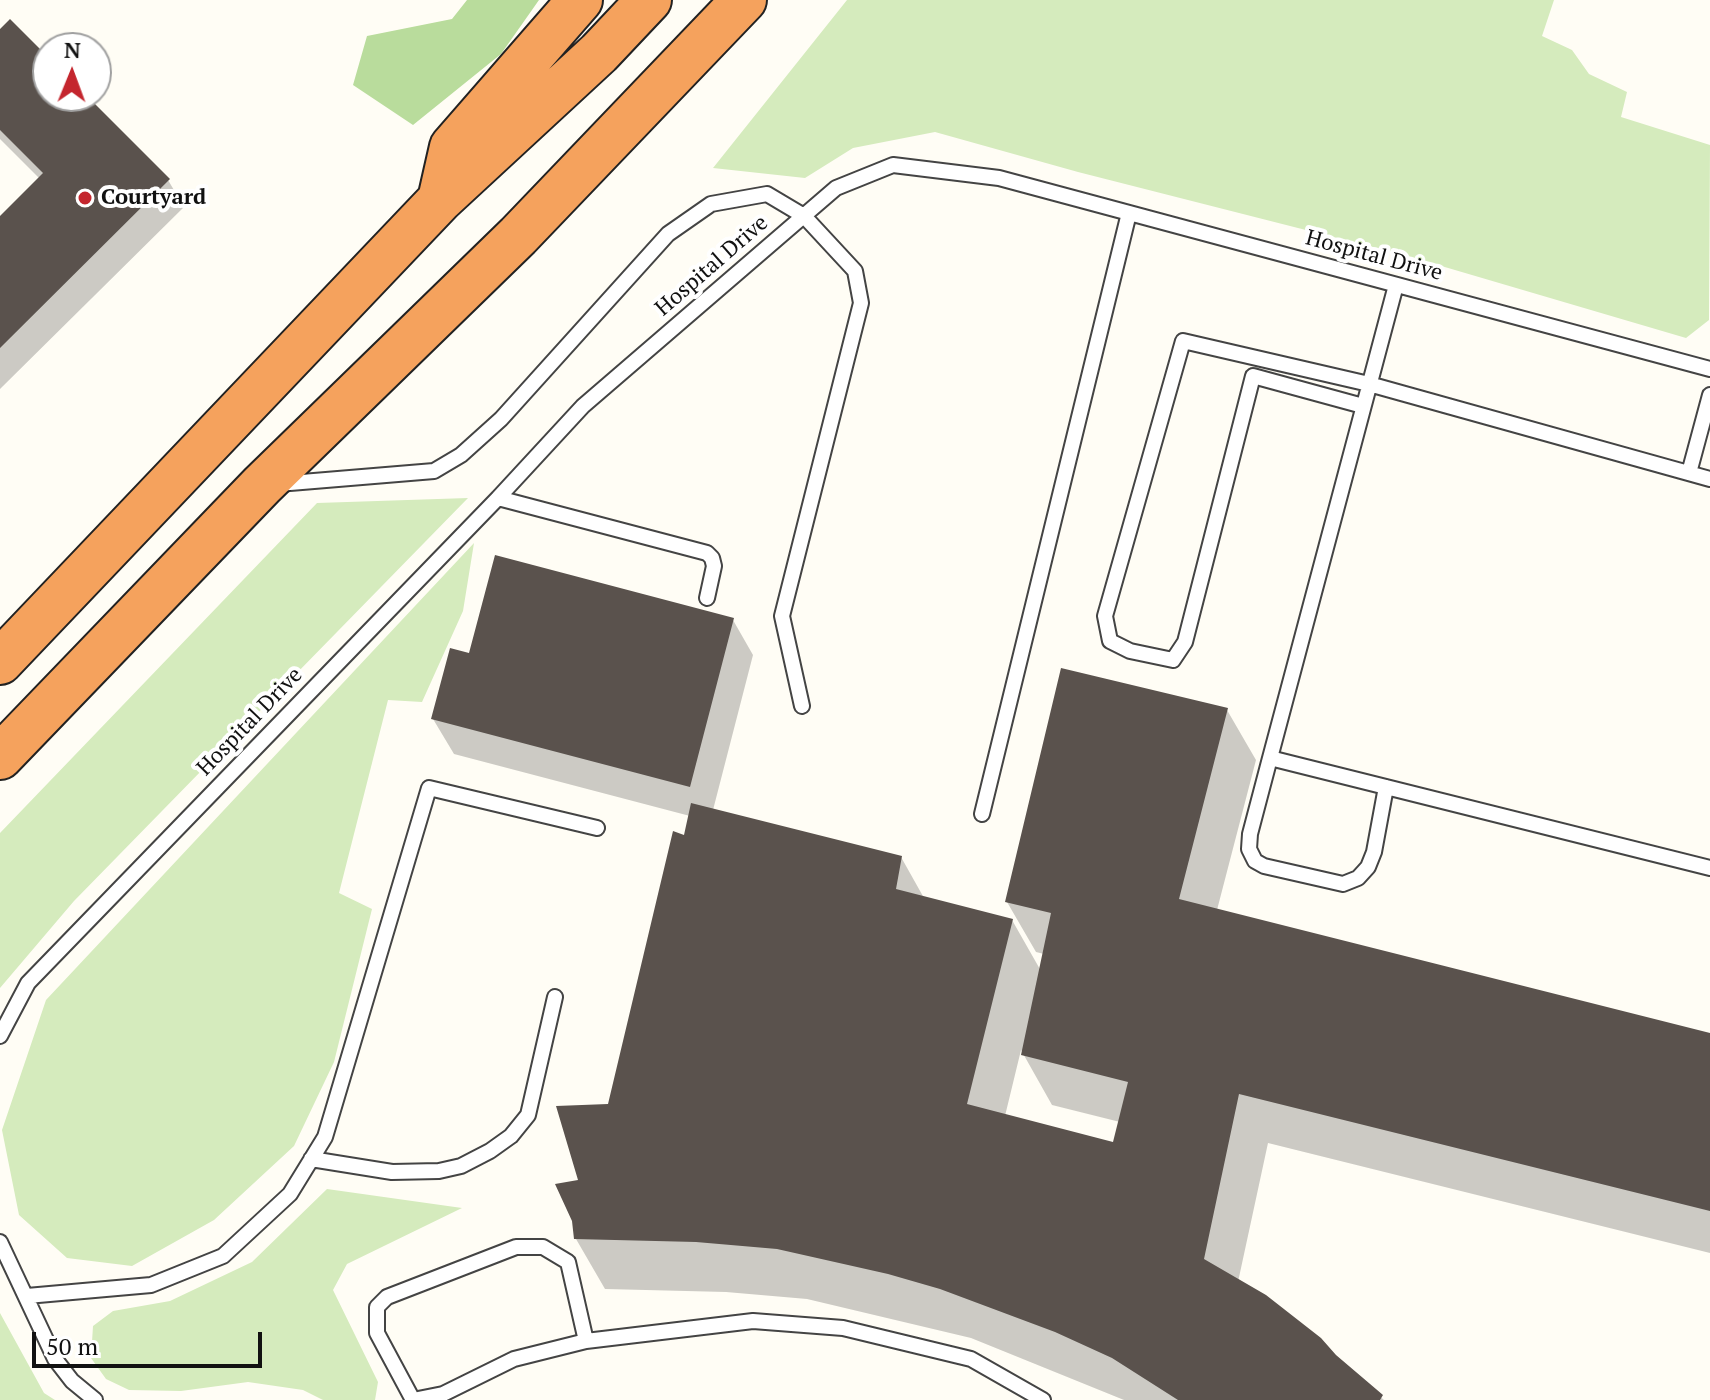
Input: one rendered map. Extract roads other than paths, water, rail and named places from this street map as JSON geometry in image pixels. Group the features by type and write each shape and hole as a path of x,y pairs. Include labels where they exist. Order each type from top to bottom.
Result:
{"highway":[{"path":"440,200 452,147 580,0"},
{"path":"0,662 440,200 599,53 649,0"},
{"path":"0,757 262,485 518,236 744,0"}],"lane":[{"name":"Hospital Drive","path":"0,1036 28,983 498,498 583,406 836,188 893,165 999,178 1710,369"},
{"path":"262,485 434,471 461,455 501,419 668,234 711,204 767,194 804,216 855,271 861,303 782,616 802,706"},
{"path":"982,814 1129,213"},
{"path":"1386,787 1374,852 1368,867 1358,878 1343,884 1264,866 1255,861 1249,849 1250,834 1396,285"},
{"path":"1363,406 1253,376 1185,642 1173,660 1130,651 1110,641 1105,616 1183,341 1369,384 1710,479"},
{"path":"1689,473 1710,395"},
{"path":"498,498 707,553 714,566 707,598"},
{"path":"1270,758 1710,868"},
{"path":"27,1296 151,1285 223,1256 290,1194 325,1137 429,788 597,828"},
{"path":"311,1159 392,1172 439,1171 461,1166 490,1151 511,1136 528,1115 555,997"},
{"path":"0,1242 55,1359 72,1381 95,1400"},
{"path":"586,1341 568,1262 543,1247 516,1247 387,1297 377,1307 377,1333 413,1400 443,1394 514,1359 586,1341 753,1321 843,1328 971,1359 1043,1400"}],"place":[{"name":"Courtyard","path":"85,198"}]}
